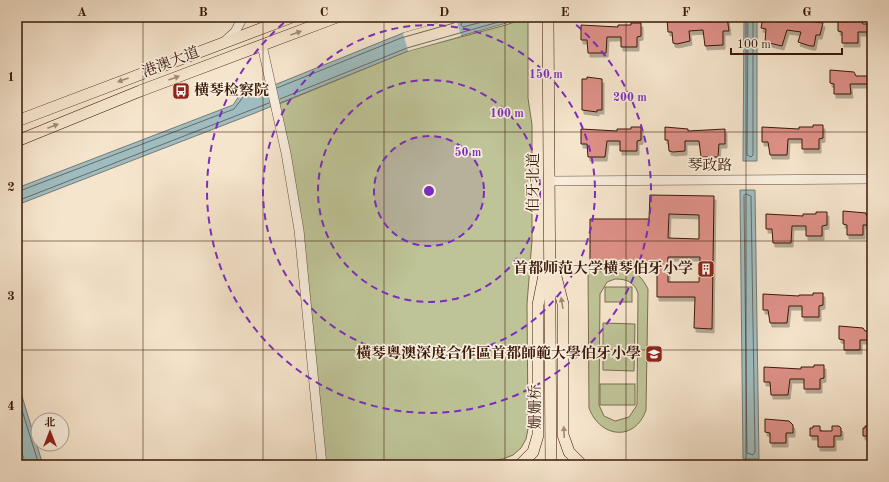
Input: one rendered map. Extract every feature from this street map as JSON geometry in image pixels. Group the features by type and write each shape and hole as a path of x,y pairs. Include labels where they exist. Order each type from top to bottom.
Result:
{"main road":[{"name":"港澳大道","path":"17,121 291,17"},
{"name":"港澳大道","path":"17,141 140,91 337,17"},
{"name":"伯牙北道","path":"548,19 550,349"},
{"path":"520,465 533,452 538,435 538,305 550,252"},
{"path":"550,252 563,304 563,435 569,452 582,465"},
{"name":"姗姗桥","path":"550,349 551,465"}],"street":[{"path":"223,43 236,32 243,17"},
{"path":"269,17 291,17"},
{"path":"262,45 291,178 299,230 322,465"},
{"name":"琴政路","path":"549,181 872,179"}],"green space":[{"path":"528,17 528,98 532,125 532,240 527,304 528,429 526,439 521,448 513,455 503,459 480,462 446,461 422,465 326,465 279,104 408,51 506,25"},
{"path":"588,267 600,267 600,272 615,267 621,267 634,272 639,276 648,289 646,410 641,420 634,427 626,431 618,432 609,430 601,425 594,418 589,408","holes":["619,279 630,282 638,293 637,405 629,417 615,421 604,416 599,405 600,294 607,282"]},
{"path":"605,287 632,287 632,302 605,302"},
{"path":"603,323 635,324 634,371 603,370"},
{"path":"600,384 635,384 635,405 600,405"}],"water":[{"path":"461,17 524,18 408,51 255,113 17,205 17,188 233,105 241,93 258,86 262,90 403,33"},
{"path":"744,17 757,17 757,161 743,161"},
{"path":"740,190 755,190 759,459 743,459"},
{"path":"17,380 30,422 30,452 39,452 43,465 26,465 17,438"}],"pier":[{"path":"456,18 461,36 408,51 403,33"}],"building":[{"path":"717,17 727,17 729,31 723,31 723,45 705,46 703,30 689,31 690,41 677,44 673,43 672,32 668,32 667,19 691,19 691,21 715,19"},
{"path":"763,17 774,17 799,22 799,20 823,23 820,35 816,35 814,46 798,42 801,32 787,30 782,46 765,42 766,29 761,28"},
{"path":"838,18 861,20 863,24 872,24 872,32 858,32 858,43 842,43 842,32 838,31"},
{"path":"631,23 641,23 641,36 637,37 637,47 621,47 621,37 607,37 606,53 588,53 587,40 581,40 581,25 618,27 618,25 631,25"},
{"path":"830,70 854,72 856,76 872,76 872,84 850,84 851,94 834,94 834,84 830,83"},
{"path":"587,77 602,79 602,110 597,110 597,112 582,110 582,79 587,79"},
{"path":"813,125 823,125 823,138 819,139 819,149 802,149 802,139 788,139 787,155 770,155 768,142 762,142 762,127 799,129 799,127 813,127"},
{"path":"631,127 641,127 641,140 637,141 637,151 620,151 620,141 607,141 605,157 588,157 587,144 581,144 581,129 617,131 617,129 631,129"},
{"path":"665,127 688,129 688,131 725,129 725,144 719,144 718,157 701,157 699,141 685,141 685,151 669,151 668,140 665,140"},
{"name":"首都师范大学横琴伯牙小学","path":"650,195 714,196 712,329 694,328 695,297 657,297 657,264 590,264 590,219 649,219","holes":["669,214 699,215 699,239 668,238","668,257 700,257 699,282 668,282"]},
{"path":"843,211 866,213 866,215 870,217 870,225 863,225 863,235 847,235 847,225 843,224"},
{"path":"816,212 827,212 827,225 822,226 822,236 806,236 806,226 792,226 791,243 773,243 772,229 766,229 766,214 803,216 803,214 816,214"},
{"path":"813,293 823,293 823,305 819,306 819,317 802,317 802,306 789,306 787,323 770,323 768,310 763,310 763,294 799,296 813,295"},
{"path":"839,326 863,328 865,331 872,331 872,340 860,340 860,350 844,350 844,340 839,339"},
{"path":"814,365 824,365 824,378 820,379 820,389 804,389 804,379 790,379 788,395 771,395 770,382 764,382 764,367 801,369 801,367 814,367"},
{"path":"765,419 789,421 793,425 793,433 786,433 786,443 770,443 770,433 765,432"},
{"path":"813,426 820,426 820,431 832,431 832,426 839,426 841,428 841,436 834,436 834,447 818,447 818,436 810,436 810,428 813,428"},
{"path":"865,426 872,426 872,436 863,436 863,428 865,428"}],"place":[{"name":"横琴检察院","path":"181,91"},
{"name":"首都师范大学横琴伯牙小学","path":"706,269"},
{"name":"橫琴粵澳深度合作區首都師範大學伯牙小學","path":"654,354"}]}
